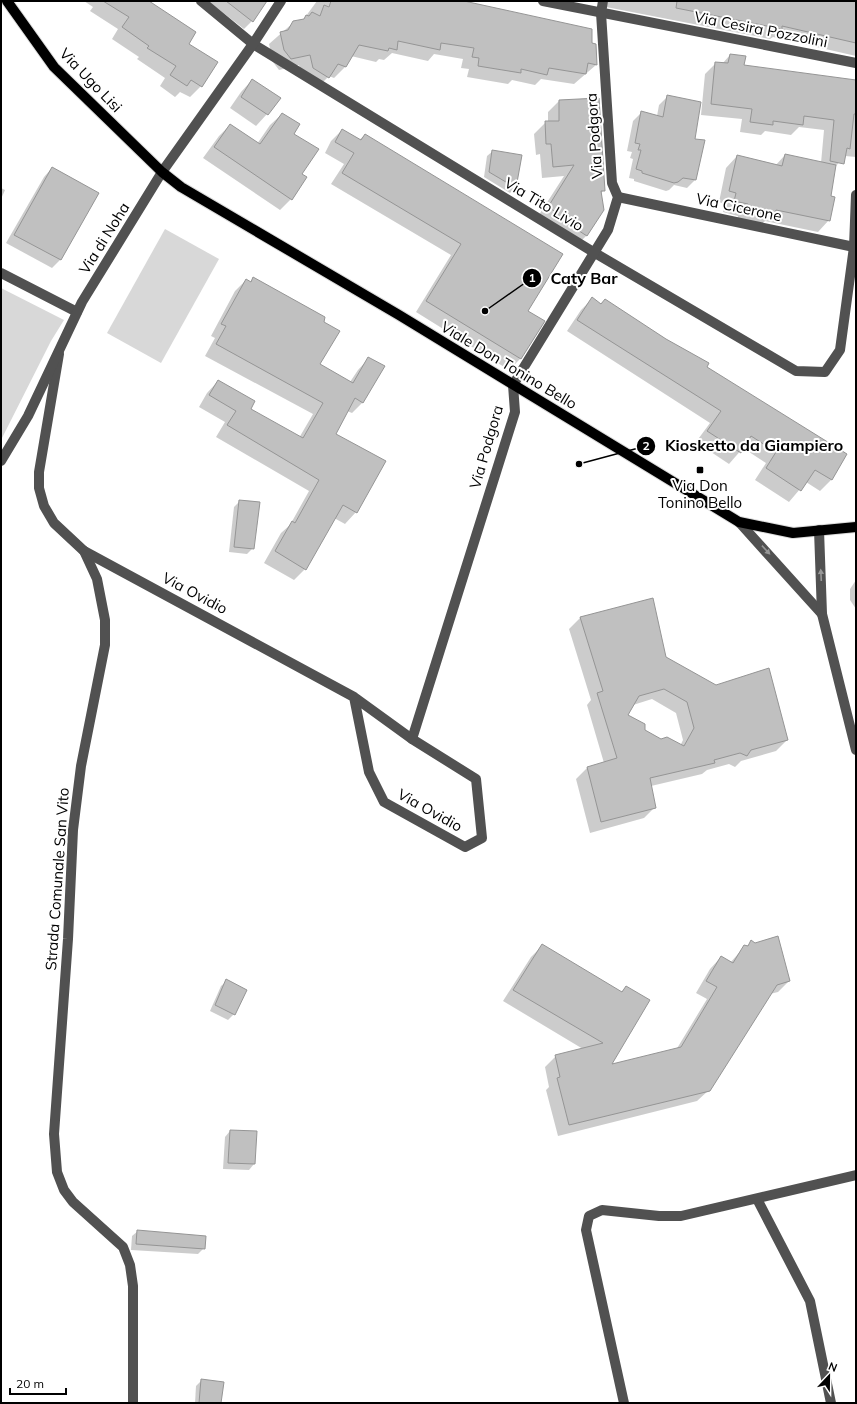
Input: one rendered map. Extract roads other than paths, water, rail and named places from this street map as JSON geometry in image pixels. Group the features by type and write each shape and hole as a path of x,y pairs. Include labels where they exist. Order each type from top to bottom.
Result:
{"main road":[{"name":"Via Ugo Lisi","path":"7,1 54,67 162,172"},
{"name":"Viale Don Tonino Bello","path":"162,172 181,187 739,522 793,533 856,527"}],"street":[{"name":"Via Tito Livio","path":"201,1 254,44 595,253 796,371 825,372 840,350 854,247"},
{"name":"Via di Noha","path":"1,461 28,416 59,354 77,312 162,172 254,44 281,1"},
{"name":"Via Cesira Pozzolini","path":"543,1 856,63"},
{"name":"Via Podgora","path":"412,739 515,412 513,385 608,230 618,197 612,183 601,13 603,1"},
{"path":"854,247 856,195"},
{"name":"Via Cicerone","path":"618,197 854,247"},
{"path":"1,273 77,312"},
{"name":"Strada Comunale San Vito","path":"59,354 39,472 39,488 44,506 54,524 84,551 97,579 105,620 105,645 81,766 73,830 68,940 54,1134 57,1172 64,1190 73,1202 123,1247 130,1265 133,1286 132,1403"},
{"path":"739,522 822,614"},
{"path":"819,530 822,614 856,750"},
{"name":"Via Ovidio","path":"84,551 354,697 412,739 476,779 482,838 465,847 384,802 369,772 354,697"},
{"path":"624,1403 586,1230 589,1216 602,1210 659,1216 681,1216 856,1175"},
{"path":"757,1199 810,1301 831,1403"}],"place":[{"name":"Caty Bar","path":"485,311"},
{"name":"Kiosketto da Giampiero","path":"579,464"},
{"name":"Via Don Tonino Bello","path":"700,470"}]}
